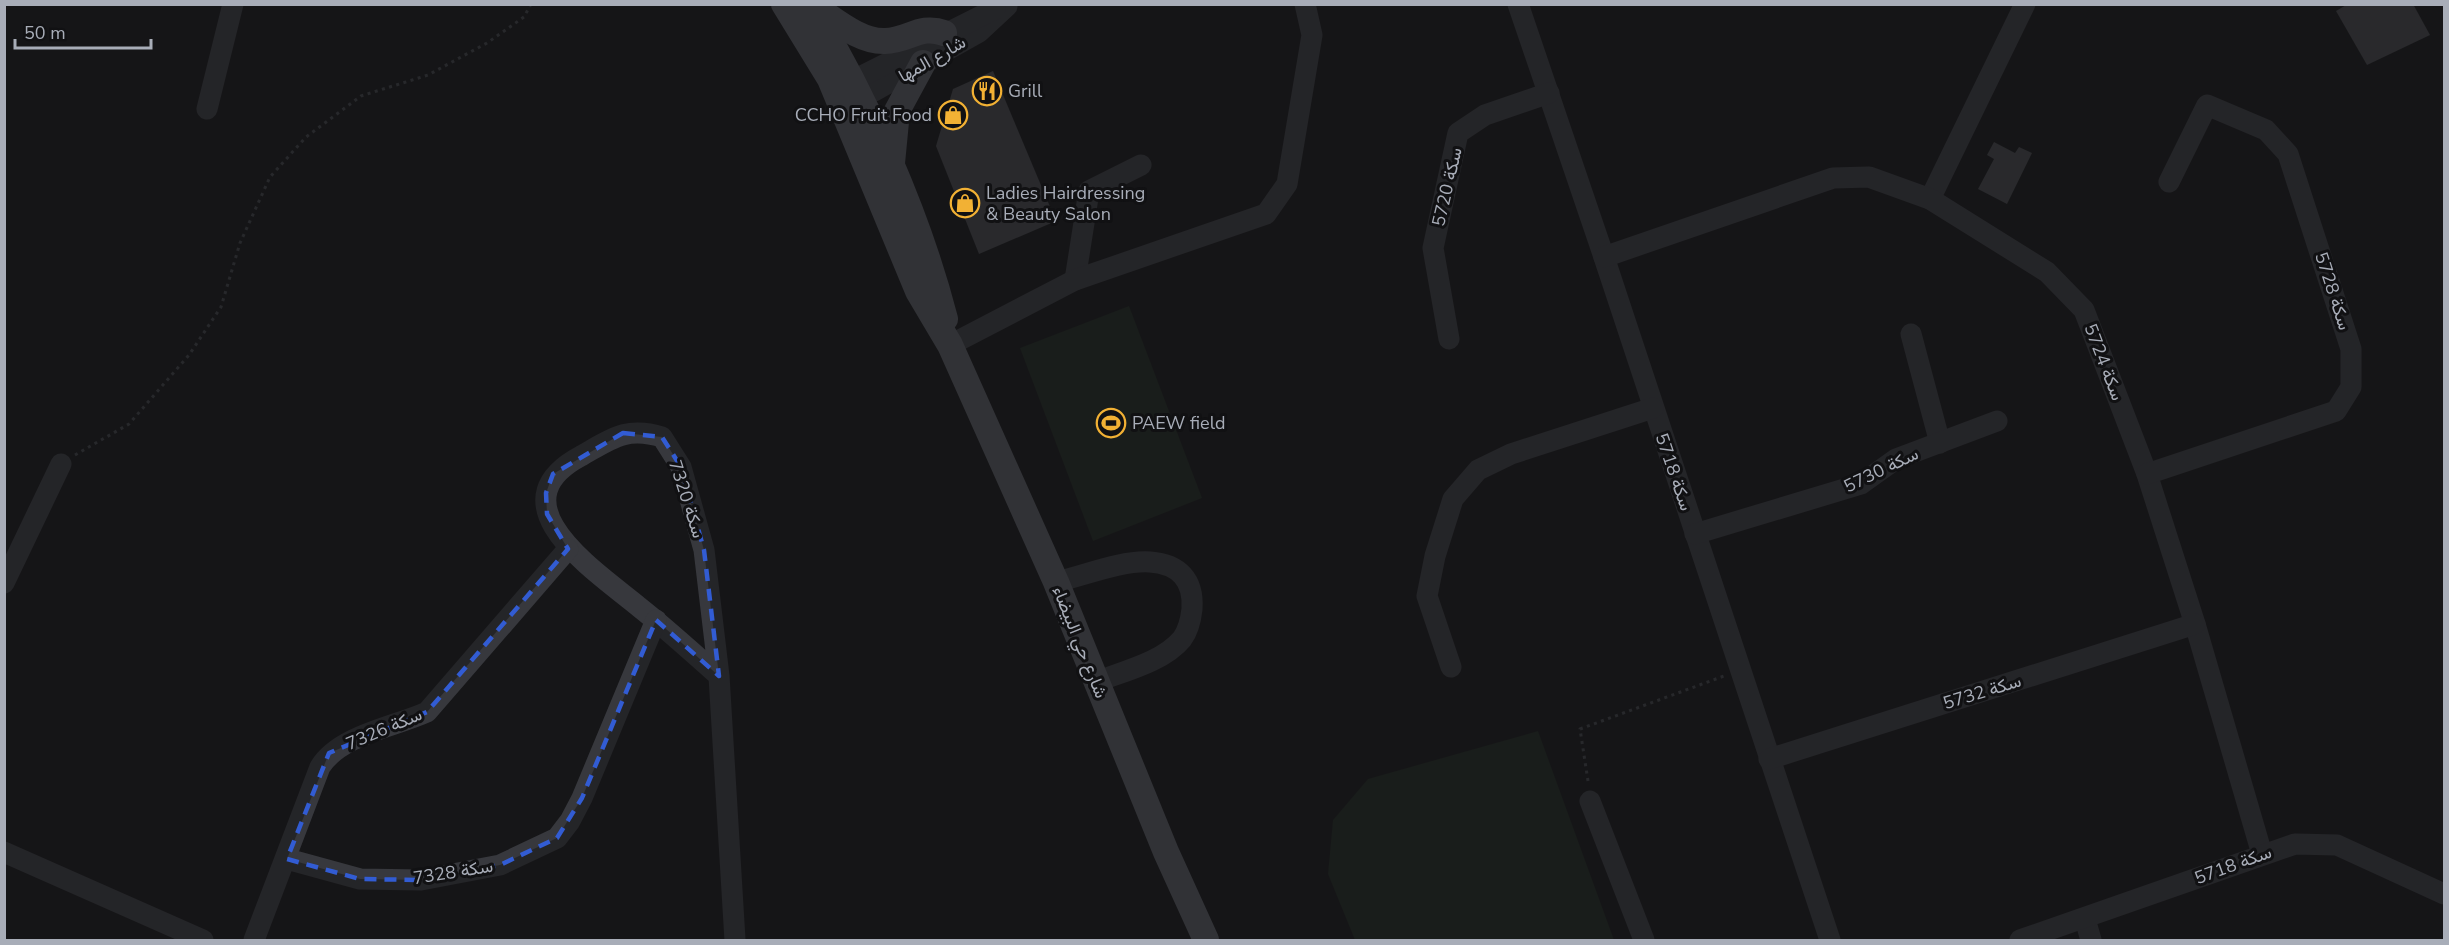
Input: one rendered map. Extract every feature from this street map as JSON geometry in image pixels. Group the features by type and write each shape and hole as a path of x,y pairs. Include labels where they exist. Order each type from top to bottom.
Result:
{"main road":[{"path":"784,4 846,92 891,166 933,277 950,345"},
{"path":"810,4 846,92 918,291 950,345"},
{"path":"810,4 861,36 873,40 895,40 925,29 944,33"},
{"path":"891,166 897,111 923,63"},
{"name":"شارع حي البيضاء","path":"950,345 1056,582 1166,852 1206,940"}],"street":[{"path":"207,109 233,4"},
{"path":"950,345 1075,280 1266,214 1287,184 1312,35 1305,4"},
{"name":"سكة 5718","path":"1518,4 1830,940"},
{"path":"1930,200 2025,4"},
{"name":"شارع المها","path":"846,92 862,76 984,13 1009,5"},
{"name":"شارع المها","path":"846,92 874,91 979,32 1009,5"},
{"name":"سكة 5720","path":"1449,339 1433,248 1458,133 1485,115 1549,93"},
{"name":"سكة 5728","path":"2147,474 2336,411 2351,387 2351,349 2288,154 2266,130 2207,105 2169,182"},
{"path":"1075,280 1089,191 1141,165"},
{"name":"سكة 5724","path":"1604,257 1833,178 1869,177 1930,200 2047,272 2084,310 2147,474 2195,624 2262,854"},
{"path":"1911,334 1940,443"},
{"path":"1451,667 1427,596 1453,499 1478,470 1511,454 1653,408"},
{"name":"سكة 5730","path":"1695,534 1861,484 1896,459 1997,421"},
{"name":"سكة 7320","path":"719,676 656,620 568,549 547,514 546,493 553,474 574,459 623,433 643,431 662,437 681,467 704,550 719,676 735,940"},
{"path":"4,583 61,464"},
{"name":"سكة 7326","path":"254,940 287,859 320,766 329,753 360,736 400,724 427,711 568,549"},
{"path":"1056,582 1150,562 1176,568 1190,582 1193,594 1191,618 1183,638 1147,662 1096,682"},
{"name":"سكة 7328","path":"287,859 360,879 421,880 500,865 557,838 570,821 582,798 656,620"},
{"name":"سكة 5732","path":"1769,759 2195,624"},
{"path":"1590,801 1644,940"},
{"name":"سكة 5718","path":"2020,940 2295,844 2337,844 2445,894"},
{"path":"4,852 203,940"},
{"path":"2085,919 2091,940"}],"path":[{"path":"61,464 129,424 189,355 221,307 240,243 270,177 306,137 361,96 428,75 487,43 524,17 531,4"},
{"path":"1590,801 1580,729 1740,670"}],"highlighted area":[{"path":"623,433 662,437 681,467 704,550 719,676 656,620 582,798 557,838 500,865 421,880 360,879 287,859 329,753 427,712 568,549 547,514 546,493 553,474"}],"shaded area":[{"name":"PAEW field","path":"1129,306 1202,498 1093,541 1020,348"},
{"path":"1538,731 1614,940 1355,940 1328,874 1333,820 1368,779"}],"building":[{"path":"2348,4 2413,4 2430,35 2367,65 2336,11"},
{"path":"993,71 1056,221 979,254 936,146 953,89"},
{"path":"1994,142 2015,153 2019,147 2032,153 2007,204 1978,189 1994,159 1987,155"}],"place":[{"name":"Grill","path":"987,91"},
{"name":"CCHO Fruit Food","path":"953,115"},
{"name":"Ladies Hairdressing & Beauty Salon","path":"965,203"},
{"name":"PAEW field","path":"1111,423"}]}
